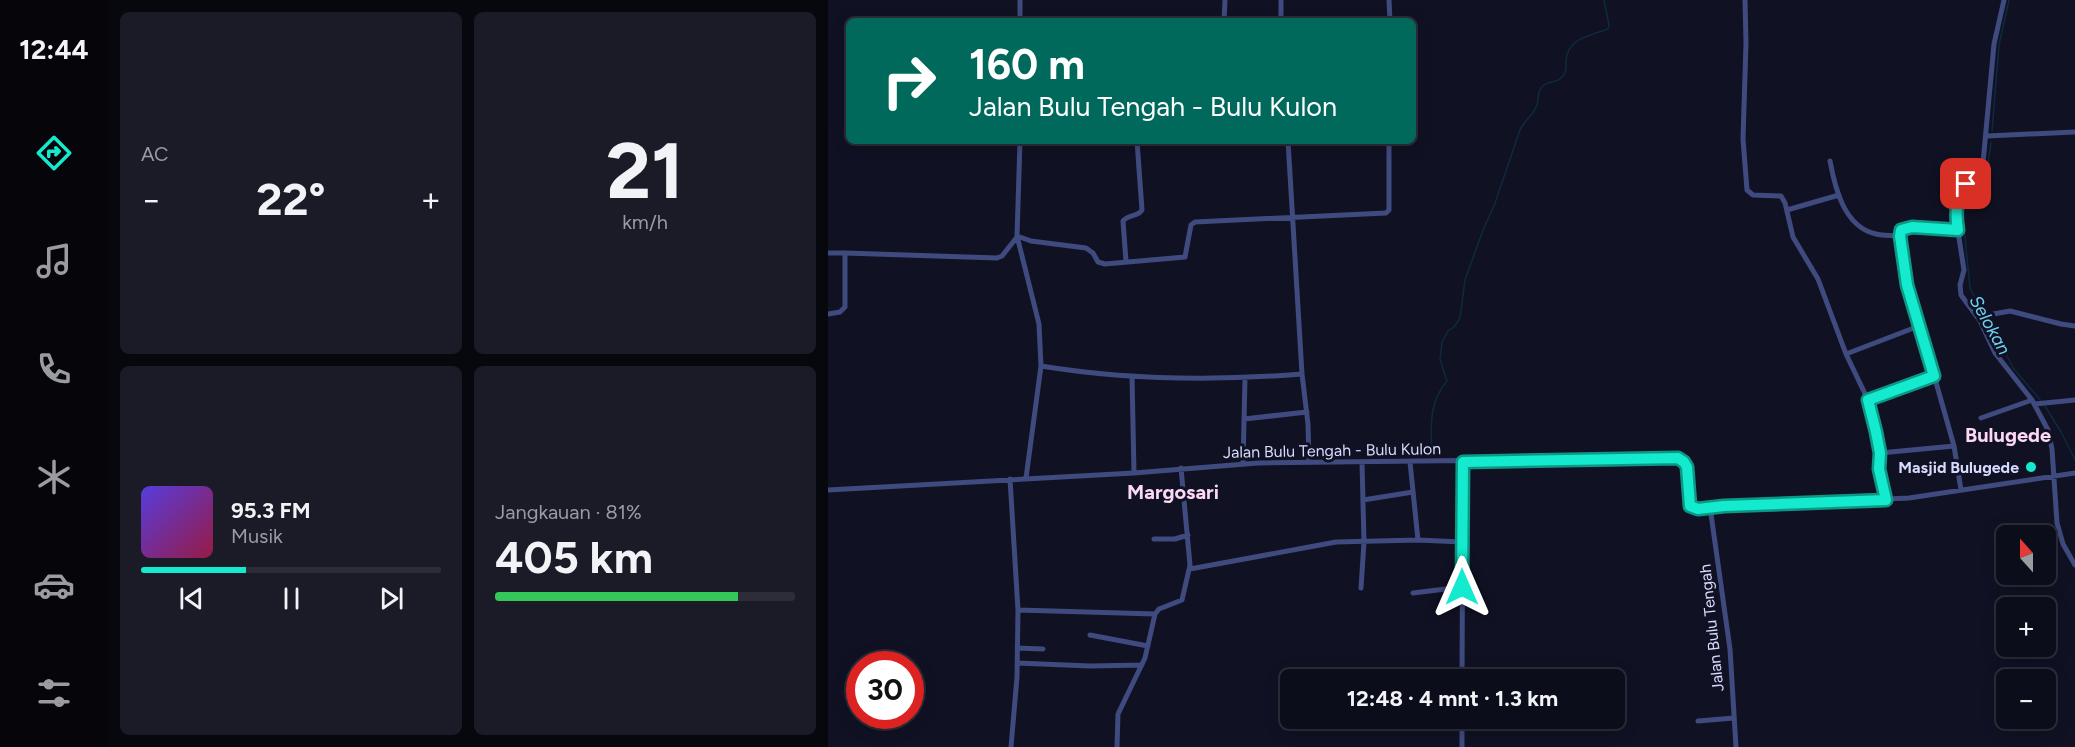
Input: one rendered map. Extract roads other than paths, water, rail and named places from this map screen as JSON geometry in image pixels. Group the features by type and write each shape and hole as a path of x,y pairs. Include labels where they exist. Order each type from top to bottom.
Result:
{"street":[{"path":"1020,0 1020,18"},
{"path":"1224,18 1225,0"},
{"path":"1281,0 1281,18"},
{"path":"1389,0 1390,18"},
{"path":"1745,0 1743,139 1747,190 1753,195 1781,196 1787,210 1793,237 1818,279 1846,354 1868,400 1880,453 1879,469 1886,500"},
{"path":"2004,0 1994,44 1983,163 1959,195 1955,212 1964,270 1960,290 1966,303 1978,316 1995,353 2033,402 2048,430 2059,534 2075,565"},
{"path":"1987,136 2075,132"},
{"path":"1020,144 1017,237 1039,324 1041,366 1026,478"},
{"path":"1126,261 1123,220 1139,214 1142,210 1137,144"},
{"path":"1288,144 1302,374 1308,412 1309,462"},
{"path":"1017,237 1086,248 1101,264 1185,257 1193,223 1293,216 1387,213 1389,144"},
{"path":"1830,161 1839,195 1848,214 1862,227 1877,234 1900,236"},
{"path":"1787,210 1839,195"},
{"path":"1958,230 1906,227 1901,230 1900,236 1907,285 1954,446 1961,490"},
{"path":"828,253 997,258 1002,256 1017,237"},
{"path":"828,314 840,312 845,307 845,253"},
{"path":"1978,316 2010,311 2075,326"},
{"path":"1846,354 1919,326"},
{"path":"1041,366 1132,376 1245,378 1302,374"},
{"path":"1132,376 1134,473"},
{"path":"1868,400 1934,376"},
{"path":"1243,464 1245,378"},
{"path":"1981,418 2033,402 2075,400"},
{"path":"1244,419 1308,412"},
{"path":"1880,453 1954,446"},
{"name":"Jalan Bulu Tengah - Bulu Kulon","path":"828,490 1134,473 1243,464 1678,458 1687,467 1690,506 1698,509 1886,500 2075,473"},
{"path":"1361,588 1364,542 1362,462"},
{"path":"1410,462 1418,540"},
{"path":"1462,669 1463,462"},
{"path":"1118,747 1118,714 1142,665 1155,614 1159,609 1182,600 1190,569 1181,468"},
{"path":"1010,479 1018,610 1011,747"},
{"path":"1363,500 1413,492"},
{"name":"Jalan Bulu Tengah","path":"1710,507 1730,649 1736,747"},
{"path":"1154,539 1175,539 1188,535"},
{"path":"1190,569 1326,543 1418,540 1462,542"},
{"path":"1413,593 1462,587"},
{"path":"1018,610 1155,614"},
{"path":"1090,634 1148,646"},
{"path":"1017,648 1043,649"},
{"path":"1017,663 1090,666 1142,665"},
{"path":"1698,721 1734,718"},
{"path":"1461,747 1462,729"}],"waterway":[{"path":"1432,455 1432,416 1436,398 1447,381 1440,359 1442,342 1460,318 1465,280 1520,130 1535,110 1542,87 1559,80 1564,74 1567,53 1571,47 1581,39 1608,29 1604,0"},
{"name":"Selokan","path":"1992,131 1999,45 2009,0"},
{"name":"Selokan","path":"1984,314 1970,288 1962,206 1968,191 1987,169 1991,143"},
{"name":"Selokan","path":"1987,319 2014,369 2042,402"},
{"name":"Selokan","path":"2045,406 2075,460"}],"place":[{"name":"Masjid Bulugede","path":"2031,467"}],"district":[{"name":"Bulugede","path":"2008,435"},
{"name":"Margosari","path":"1173,492"}]}
